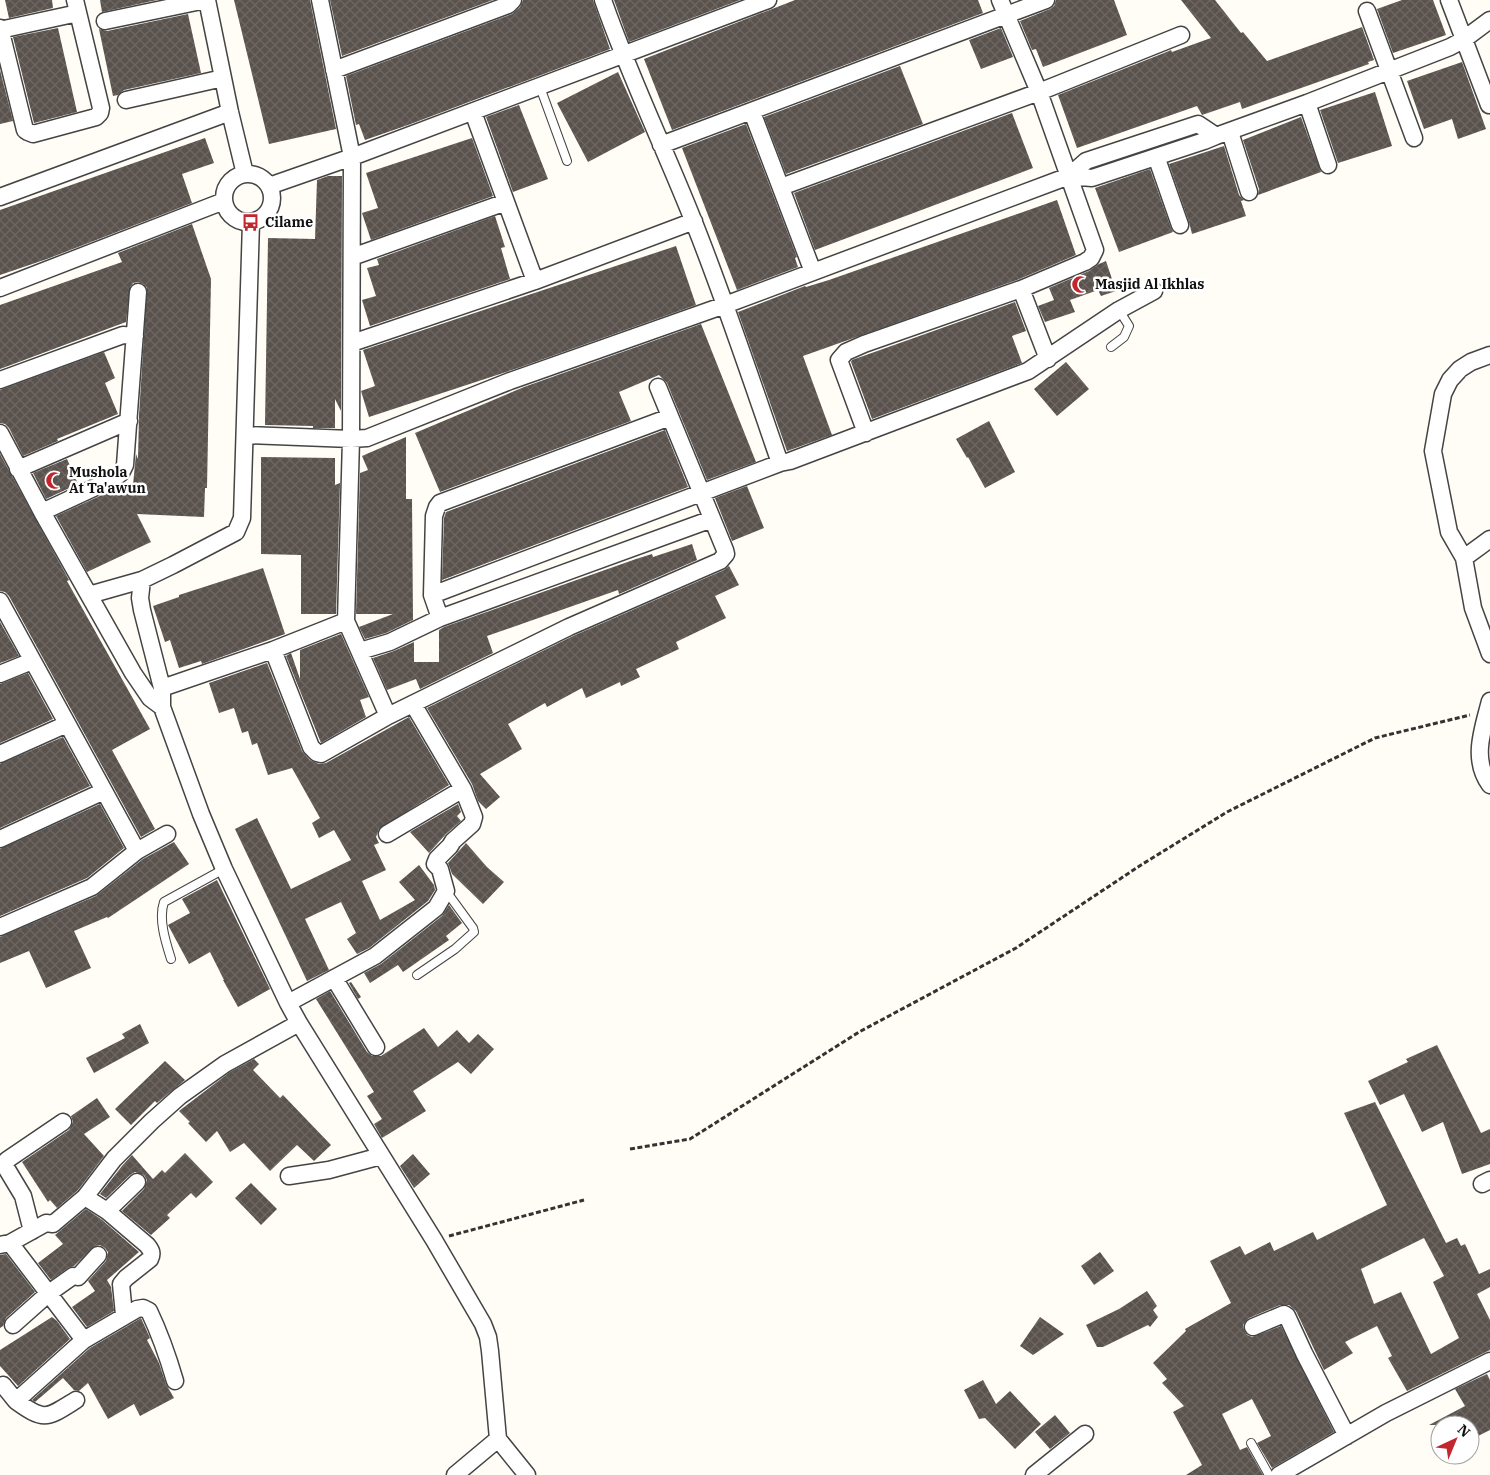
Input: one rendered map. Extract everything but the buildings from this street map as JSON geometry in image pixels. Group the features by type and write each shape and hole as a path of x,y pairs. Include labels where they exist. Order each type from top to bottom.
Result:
{"street":[{"path":"105,21 206,0 245,174"},
{"path":"320,0 352,157 351,439 346,621 388,716"},
{"path":"334,70 508,5 512,0"},
{"path":"603,0 623,56 694,221 780,463"},
{"path":"269,186 473,112 768,0"},
{"path":"866,433 839,360 846,352 1021,289 1085,262 1091,258 1095,250 1039,92 1000,0"},
{"path":"661,145 1046,0"},
{"path":"1448,0 1489,105"},
{"path":"76,7 101,108 100,113 96,117 34,134 25,130 0,29 76,7"},
{"path":"1367,11 1414,138"},
{"path":"1069,176 1092,178 1204,142 1450,47 1490,20"},
{"path":"781,187 1039,92 1181,36"},
{"path":"126,100 223,78"},
{"path":"1307,103 1328,165"},
{"path":"0,197 230,112"},
{"path":"473,112 535,281"},
{"path":"752,112 812,272"},
{"path":"245,435 367,438 510,381 725,304 1069,176 1086,161 1198,124 1223,134 1249,192"},
{"path":"1157,158 1180,225"},
{"path":"245,174 254,174 263,179 269,186 272,195 271,204 267,212 260,219 251,222 241,221 233,217 227,210 224,201 224,191 229,183 236,177 245,174"},
{"path":"0,288 224,201"},
{"path":"352,257 506,202"},
{"path":"352,343 535,281 694,221"},
{"path":"89,595 142,580 236,532 242,518 251,222"},
{"path":"1021,289 1048,359"},
{"path":"432,595 699,493 866,433 1028,371 1119,310 1154,291"},
{"path":"42,512 113,479 121,473 125,465 138,292"},
{"path":"0,380 123,335 135,336"},
{"path":"1490,355 1470,362 1450,380 1443,394 1434,451 1449,532 1464,558 1473,608 1490,654"},
{"path":"273,650 312,747 316,753 321,754 388,716 569,627 720,561 726,554 726,550 699,493 658,387"},
{"path":"440,618 432,595 434,516 440,503 670,417"},
{"path":"18,468 129,421"},
{"path":"0,433 42,512 133,673 150,698 162,707"},
{"path":"683,529 699,493"},
{"path":"360,651 390,642 440,618 712,518"},
{"path":"1464,558 1490,539"},
{"path":"142,580 140,598 162,688 162,707 201,814 224,868 298,1023 434,1240 483,1324 488,1337 498,1439 526,1475"},
{"path":"0,601 137,851"},
{"path":"162,688 273,650 346,621"},
{"path":"0,674 32,660"},
{"path":"288,1003 375,956 436,908 446,891 440,870 435,864 437,859 453,841 472,824 474,817 464,789 414,704"},
{"path":"1489,706 1479,748 1481,770 1490,784"},
{"path":"0,754 67,724"},
{"path":"387,834 464,789"},
{"path":"0,839 104,791"},
{"path":"0,927 92,887 137,851 167,834"},
{"path":"334,978 376,1047"},
{"path":"84,1340 49,1293 5,1244 46,1222 53,1224 85,1197 114,1159 180,1096 225,1064 298,1023"},
{"path":"32,1231 24,1196 5,1166 7,1160 62,1122"},
{"path":"289,1176 329,1170 381,1156"},
{"path":"106,1211 137,1182"},
{"path":"85,1197 106,1211 147,1245 152,1255 150,1259 121,1284 124,1315"},
{"path":"13,1325 49,1293 73,1276 78,1277 98,1256"},
{"path":"16,1401 84,1340 124,1315 143,1308 149,1311 168,1353 175,1382"},
{"path":"1254,1327 1284,1314 1287,1316 1347,1436"},
{"path":"1279,1475 1386,1413 1490,1361"},
{"path":"4,1385 16,1401 33,1413 45,1416 53,1414 76,1400"},
{"path":"1034,1475 1085,1434"},
{"path":"455,1475 498,1439"}],"lane":[{"path":"540,87 567,161"},
{"path":"1111,348 1124,337 1129,326 1119,310"},
{"path":"171,959 166,942 162,914 164,902 224,868"},
{"path":"417,976 474,932 446,891"},
{"path":"1251,1443 1269,1475"}],"path":[{"path":"630,1149 690,1139 859,1032 1016,948 1141,865 1227,812 1375,738 1489,706"},
{"path":"434,1240 584,1200"}],"place":[{"name":"Cilame","path":"251,222"},
{"name":"Masjid Al Ikhlas","path":"1081,284"},
{"name":"Mushola At Ta'awun","path":"55,480"}]}
